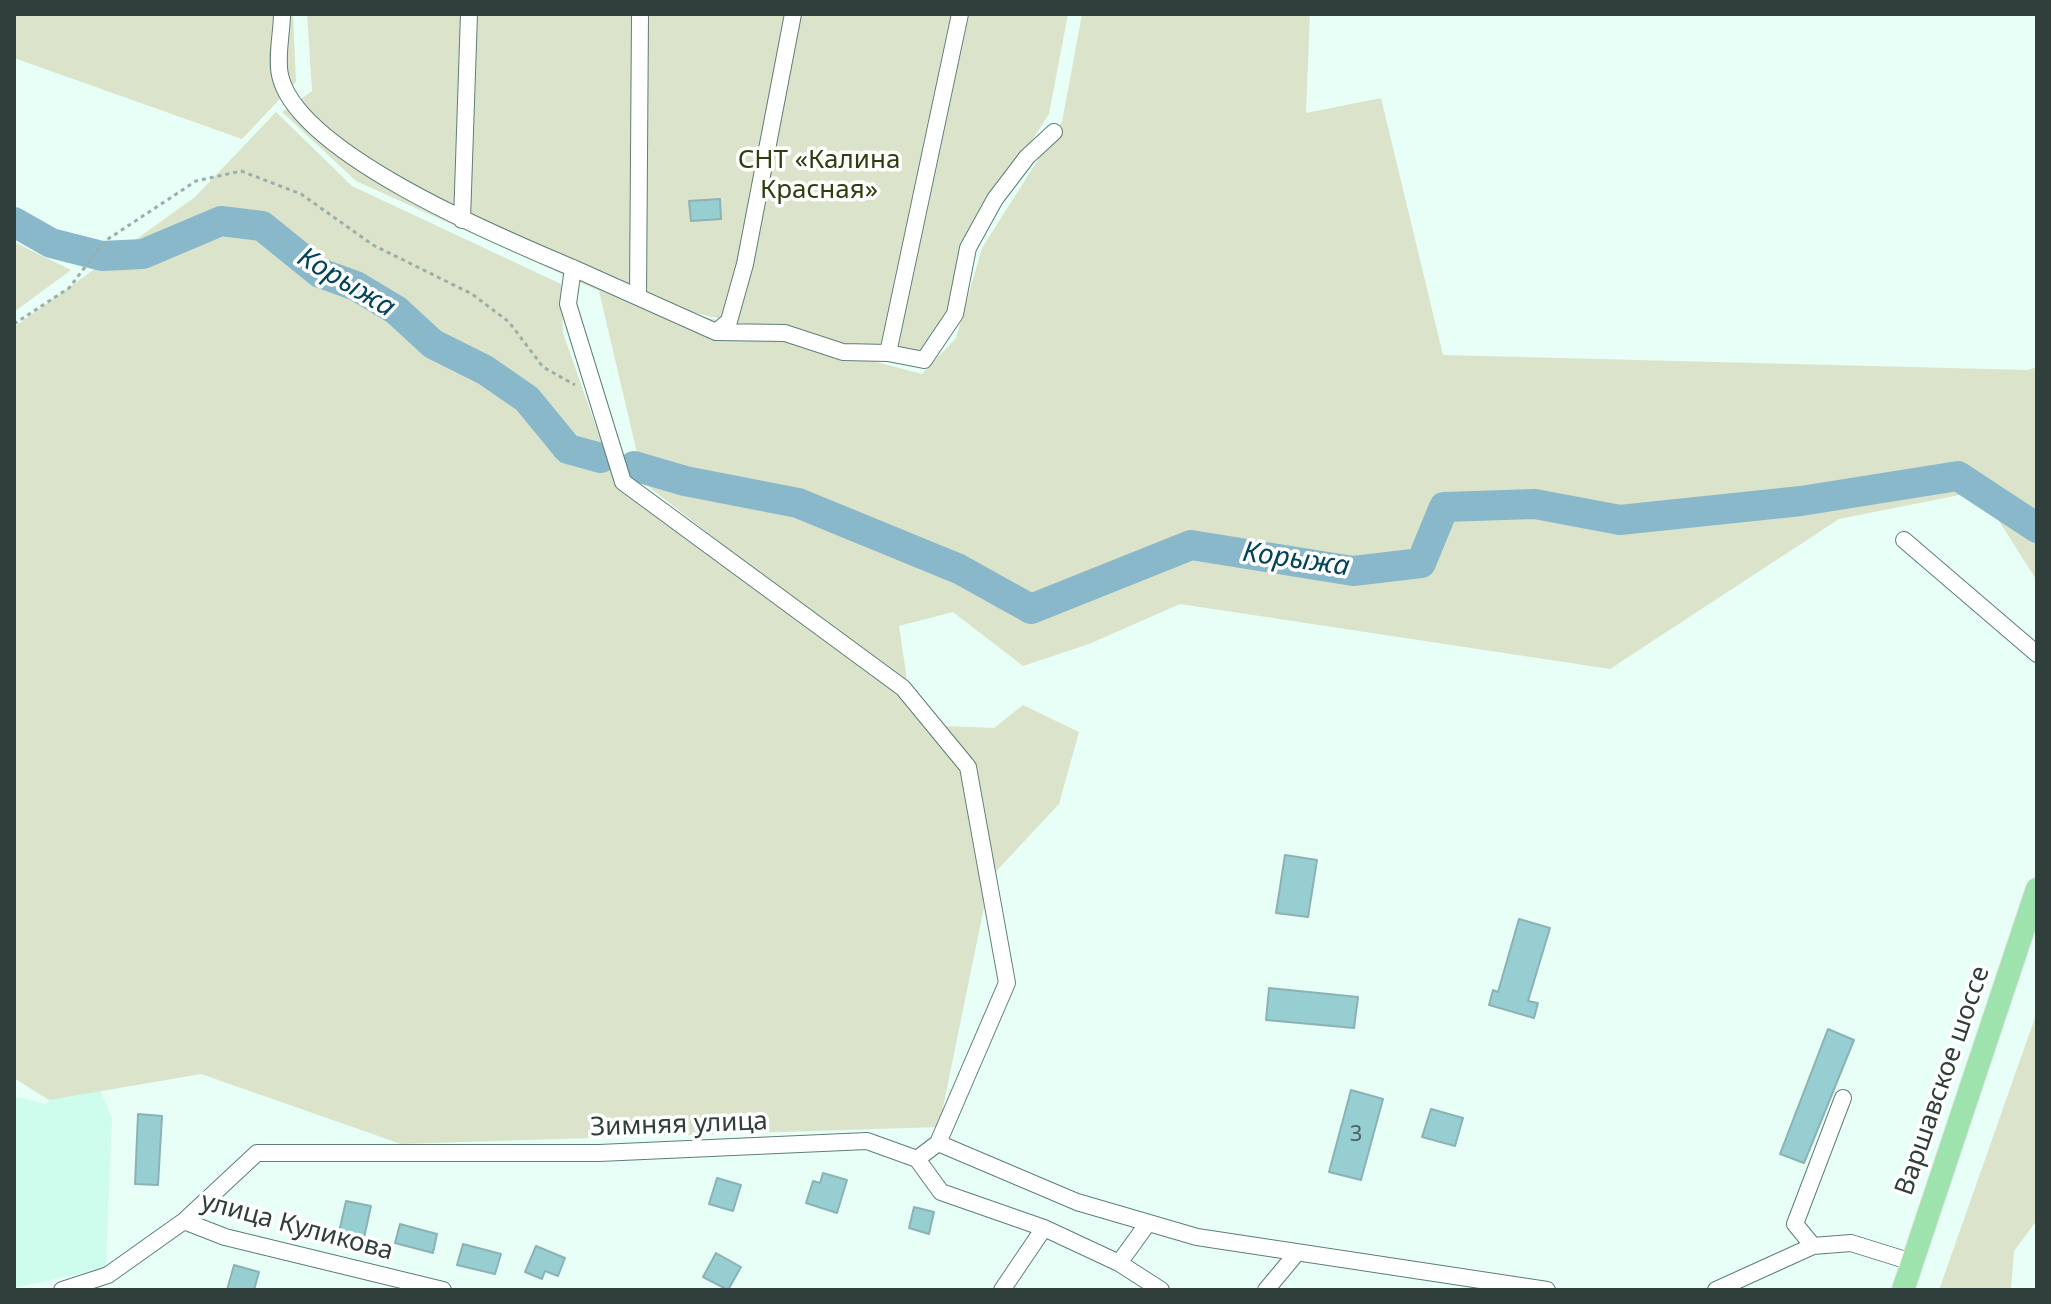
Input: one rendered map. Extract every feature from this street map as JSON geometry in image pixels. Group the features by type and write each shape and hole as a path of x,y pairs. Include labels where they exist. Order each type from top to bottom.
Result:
{"main road":[{"name":"Варшавское шоссе","path":"1903,1290 2037,889"}],"street":[{"path":"282,14 280,75 295,106 360,163 462,220 716,332 785,333 843,352 888,353 924,360 955,314 968,248 995,199 1027,157 1054,132"},
{"path":"462,220 469,14"},
{"path":"638,296 640,14"},
{"path":"716,332 729,321 745,264 793,14"},
{"path":"888,353 960,14"},
{"path":"573,268 568,304 623,482 903,688 968,767 1007,983 938,1143 917,1159 941,1192 1044,1228 1119,1263 1161,1290"},
{"path":"1904,540 2037,654"},
{"path":"1813,1246 1795,1224 1843,1098"},
{"name":"Зимняя улица","path":"184,1221 257,1153 599,1153 867,1141 917,1159"},
{"path":"938,1143 1077,1202 1197,1237 1453,1284 1547,1290"},
{"name":"улица Куликова","path":"62,1290 108,1275 184,1221 225,1237 443,1290"},
{"path":"1119,1263 1148,1223"},
{"path":"1002,1290 1044,1228"},
{"path":"1716,1290 1813,1246 1851,1243 1912,1262"},
{"path":"1266,1290 1296,1254"}],"path":[{"path":"14,324 69,288 105,241 196,181 241,171 301,194 373,245 472,294 509,322 543,367 596,396"}],"shaded area":[{"path":"77,1065 93,1075 112,1117 106,1268 14,1288 14,1096 46,1104"}],"green space":[{"path":"14,14 293,14 296,82 242,139 14,58"},
{"name":"СНТ «Калина Красная»","path":"307,14 1068,14 1049,114 962,249 951,331 926,368 633,298 922,374 956,338 982,248 1062,122 1082,14 1310,14 1306,113 1381,98 1443,355 2028,370 2037,367 2037,581 1980,491 1839,519 1610,669 1180,604 1089,644 1023,666 953,612 899,626 907,680 783,592 644,483 599,291 356,181 282,112 312,91"},
{"path":"276,112 352,186 561,284 563,333 618,489 945,726 994,728 1023,705 1079,732 1059,804 990,878 939,1127 401,1144 201,1074 49,1100 14,1078 14,327 195,197"},
{"path":"14,242 71,270 14,312"},
{"path":"2037,1012 2037,1220 2014,1251 2011,1290 1939,1290"}],"building":[{"path":"720,199 721,219 691,221 689,201"},
{"path":"1285,855 1317,860 1308,917 1276,913"},
{"path":"1519,919 1550,928 1528,1001 1538,1003 1534,1018 1489,1005 1493,990 1498,992"},
{"path":"1269,988 1358,997 1354,1028 1266,1020"},
{"path":"1828,1029 1854,1040 1804,1163 1780,1154"},
{"path":"1351,1090 1383,1099 1361,1180 1329,1172"},
{"path":"1431,1109 1463,1118 1455,1146 1422,1137"},
{"path":"138,1114 162,1116 158,1185 135,1184"},
{"path":"823,1173 847,1180 837,1213 806,1203 813,1181 820,1183"},
{"path":"717,1178 741,1185 733,1211 709,1204"},
{"path":"346,1201 371,1206 364,1238 339,1232"},
{"path":"914,1207 934,1212 929,1234 909,1228"},
{"path":"400,1224 437,1234 433,1253 395,1243"},
{"path":"463,1244 501,1254 495,1274 457,1265"},
{"path":"536,1246 565,1258 558,1276 545,1271 542,1279 525,1272"},
{"path":"716,1253 741,1267 728,1290 703,1277"},
{"path":"234,1265 259,1272 254,1290 227,1290"}],"waterway":[{"name":"Корыжа","path":"14,222 51,243 102,256 143,254 221,221 262,226 320,273 356,286 396,310 433,344 485,370 527,399 568,449 601,458"},
{"name":"Корыжа","path":"634,466 685,481 798,503 959,569 1031,609 1191,545 1353,571 1421,563 1444,507 1535,504 1620,520 1801,501 1958,476 2037,528"}]}
